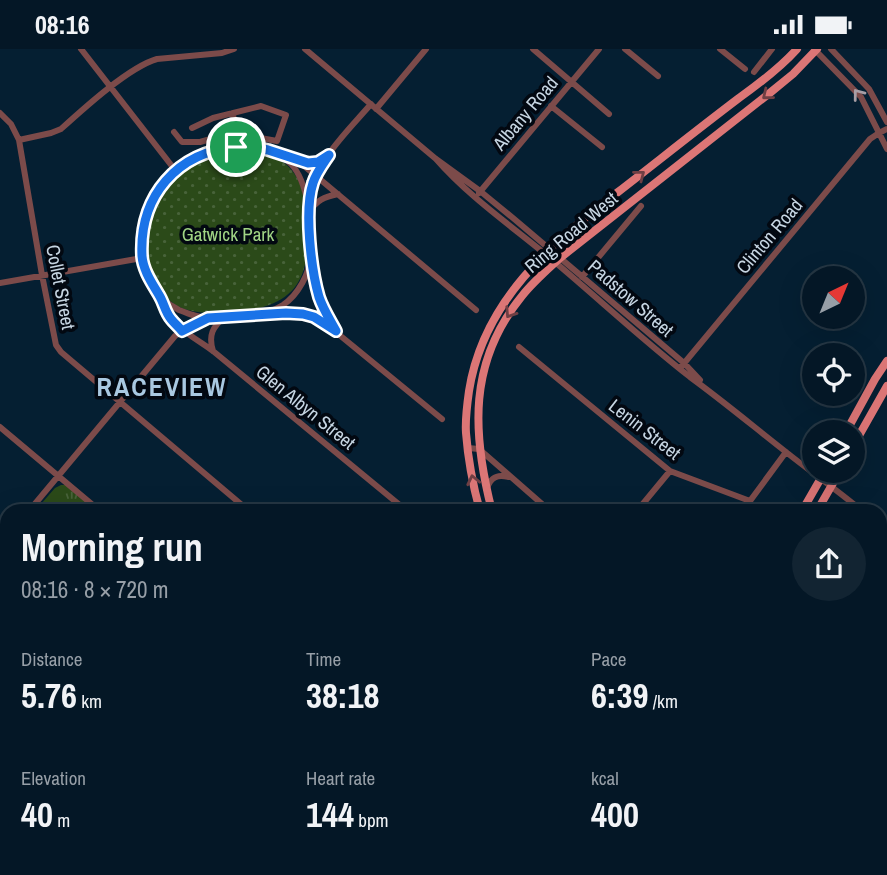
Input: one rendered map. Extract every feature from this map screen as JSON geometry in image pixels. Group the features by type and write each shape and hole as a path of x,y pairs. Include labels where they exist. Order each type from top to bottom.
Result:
{"main road":[{"name":"Ring Road West","path":"479,504 468,449 468,397 477,357 502,305 516,286 567,233 761,82 797,49"},
{"name":"Ring Road West","path":"490,504 479,449 478,405 482,377 490,351 522,295 558,260 793,74 816,49"},
{"path":"853,420 887,361"},
{"path":"865,425 887,386"},
{"path":"806,504 818,483"},
{"path":"821,504 832,485"}],"street":[{"path":"81,49 175,170"},
{"path":"19,139 51,134 61,129 112,87 150,61 222,53 234,49"},
{"name":"Padstow Street","path":"305,49 705,386 786,452 802,462"},
{"path":"309,209 316,175 329,155 426,49"},
{"path":"533,49 609,114"},
{"name":"Albany Road","path":"478,194 598,49"},
{"path":"625,49 658,76"},
{"path":"720,49 745,69"},
{"path":"816,49 862,97 887,149"},
{"path":"831,49 869,89 887,122"},
{"path":"754,72 770,50"},
{"path":"174,132 182,142 200,142 235,133 277,141 286,115 261,106 213,118 192,128"},
{"path":"551,106 602,147"},
{"name":"Collet Street","path":"0,113 19,139 56,345 241,504"},
{"path":"233,113 236,147"},
{"name":"Clinton Road","path":"682,366 863,148 887,129"},
{"path":"182,331 163,306 161,297 148,277 142,258 148,209 161,186 175,170 199,156 225,148 265,149 308,163 314,163 329,155"},
{"path":"265,149 292,164 303,183 309,209 318,293 336,331"},
{"path":"297,160 476,310"},
{"path":"309,209 321,199 338,194"},
{"path":"582,277 642,206"},
{"path":"254,315 282,306 293,295 306,275 312,256"},
{"path":"0,283 142,258"},
{"name":"Padstow Street","path":"558,260 582,277 682,366"},
{"path":"161,297 181,311 208,318 286,313 314,317 336,331 442,419"},
{"path":"213,351 211,333 224,317"},
{"path":"35,504 175,336 208,318"},
{"name":"Glen Albyn Street","path":"182,331 213,351 399,504"},
{"name":"Lenin Street","path":"519,347 670,471 750,501"},
{"path":"0,428 92,504"},
{"path":"468,449 479,449 542,504"},
{"path":"748,504 786,452"},
{"path":"643,504 670,471"},
{"path":"486,490 491,480 497,476 510,477"},
{"name":"Padstow Street","path":"832,485 854,504"}],"green space":[{"name":"Gatwick Park","path":"251,149 269,154 284,163 291,169 300,185 304,201 307,249 298,283 281,299 259,308 211,313 197,312 176,305 161,291 149,261 148,230 157,202 174,178 199,160 218,153"},
{"path":"66,485 89,504 41,504 55,488"}],"district":[{"name":"RACEVIEW","path":"162,387"}],"route":[{"path":"236,147 268,150 308,163 318,162 329,155 316,175 309,207 312,256 318,293 336,331 314,317 286,313 208,318 182,331 163,306 161,297 148,277 142,258 148,209 161,186 175,170 212,151 236,147"}]}
